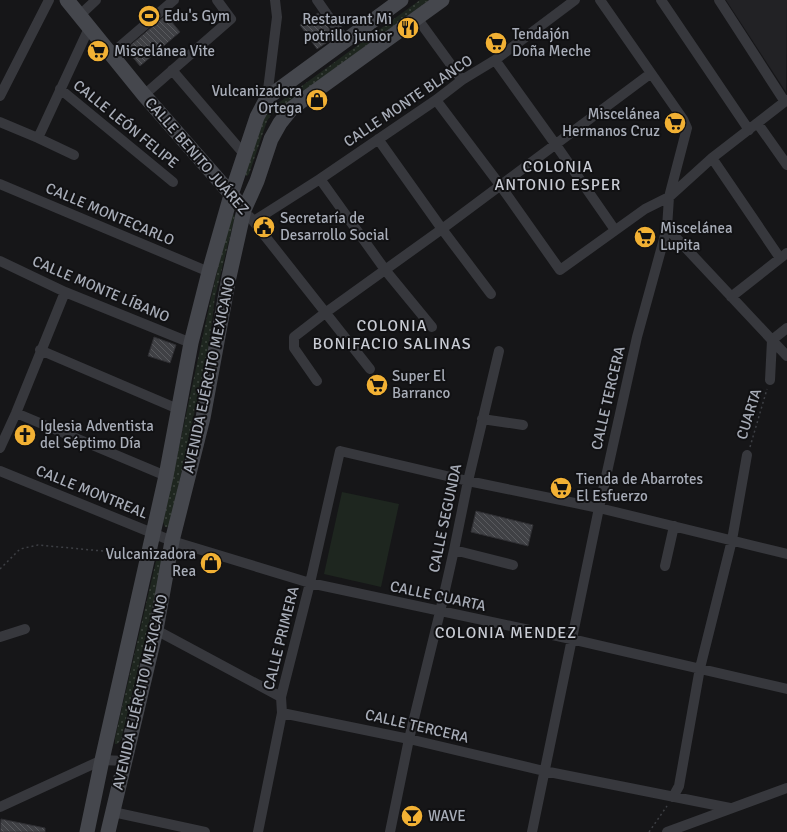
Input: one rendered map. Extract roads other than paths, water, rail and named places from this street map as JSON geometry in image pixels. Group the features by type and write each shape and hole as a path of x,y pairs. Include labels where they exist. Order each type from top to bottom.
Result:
{"main road":[{"name":"CALLE BENITO JUÁREZ","path":"67,0 144,95 244,210"},
{"name":"AVENIDA EJÉRCITO MEXICANO","path":"87,832 166,476 191,343 209,272 244,154 267,98 401,0"},
{"name":"AVENIDA EJÉRCITO MEXICANO","path":"108,832 156,630 172,541 203,418 229,277 244,210 257,181 271,139 280,123 292,108 442,0"}],"street":[{"path":"0,96 49,0"},
{"path":"80,15 96,0"},
{"path":"111,54 174,0"},
{"path":"144,95 231,18 217,0"},
{"path":"267,98 277,17 275,0"},
{"path":"317,0 345,40"},
{"name":"CALLE MONTE BLANCO","path":"254,221 320,179 436,100 462,80 495,60 575,0"},
{"name":"CALLE TERCERA","path":"532,832 599,508 637,337 667,228 669,197 687,128 683,119 650,74 600,0"},
{"path":"661,0 749,130"},
{"path":"436,100 500,185 560,270 646,209 669,197 712,158 786,101 719,0"},
{"path":"417,18 462,80"},
{"path":"38,138 89,28"},
{"path":"495,60 615,230"},
{"path":"172,70 244,154"},
{"path":"317,381 294,348 294,337 556,145 650,74"},
{"name":"CALLE LEÓN FELIPE","path":"60,89 173,182"},
{"path":"758,124 787,165"},
{"path":"1,125 38,138 74,156"},
{"path":"378,139 490,294"},
{"path":"712,158 784,256 731,297"},
{"path":"320,179 386,270 432,327"},
{"name":"CALLE MONTECARLO","path":"0,184 209,272"},
{"name":"CALLE BENITO JUÁREZ","path":"244,210 370,369"},
{"path":"667,228 787,356"},
{"name":"CALLE MONTE LÍBANO","path":"0,261 65,292 191,343"},
{"path":"0,448 65,292"},
{"path":"770,380 772,340 787,328"},
{"path":"40,350 178,409"},
{"name":"CALLE SEGUNDA","path":"390,832 409,739 440,612 482,419 499,351"},
{"path":"16,412 166,476"},
{"path":"482,419 523,424"},
{"name":"CALLE PRIMERA","path":"258,832 282,713 281,697 310,583 340,451 468,481"},
{"path":"673,797 679,786 700,668 732,540 747,455"},
{"name":"CALLE MONTREAL","path":"0,470 154,532 172,541"},
{"path":"468,481 599,508 787,554"},
{"path":"665,566 674,526"},
{"name":"CALLE CUARTA","path":"172,541 310,583 571,639 787,689"},
{"path":"454,550 513,565"},
{"path":"0,637 25,629"},
{"path":"156,630 281,697"},
{"name":"CALLE TERCERA","path":"282,713 409,739 544,771 730,808"},
{"path":"0,807 102,760 125,762"},
{"path":"667,832 787,788"},
{"path":"113,812 205,832"}],"place":[{"name":"Edu's Gym","path":"149,16"},
{"name":"Restaurant Mi potrillo junior","path":"408,28"},
{"name":"Tendajón Doña Meche","path":"496,43"},
{"name":"Miscelánea Vite","path":"98,51"},
{"name":"Vulcanizadora Ortega","path":"317,100"},
{"name":"Miscelánea Hermanos Cruz","path":"675,123"},
{"name":"Secretaría de Desarrollo Social","path":"264,227"},
{"name":"Miscelánea Lupita","path":"645,237"},
{"name":"Super El Barranco","path":"377,385"},
{"name":"Iglesia Adventista del Séptimo Día","path":"25,435"},
{"name":"Tienda de Abarrotes El Esfuerzo","path":"561,488"},
{"name":"Vulcanizadora Rea","path":"211,563"},
{"name":"WAVE","path":"412,816"}],"district":[{"name":"COLONIA ANTONIO ESPER","path":"558,176"},
{"name":"COLONIA BONIFACIO SALINAS","path":"392,335"},
{"name":"COLONIA MENDEZ","path":"506,633"}]}
